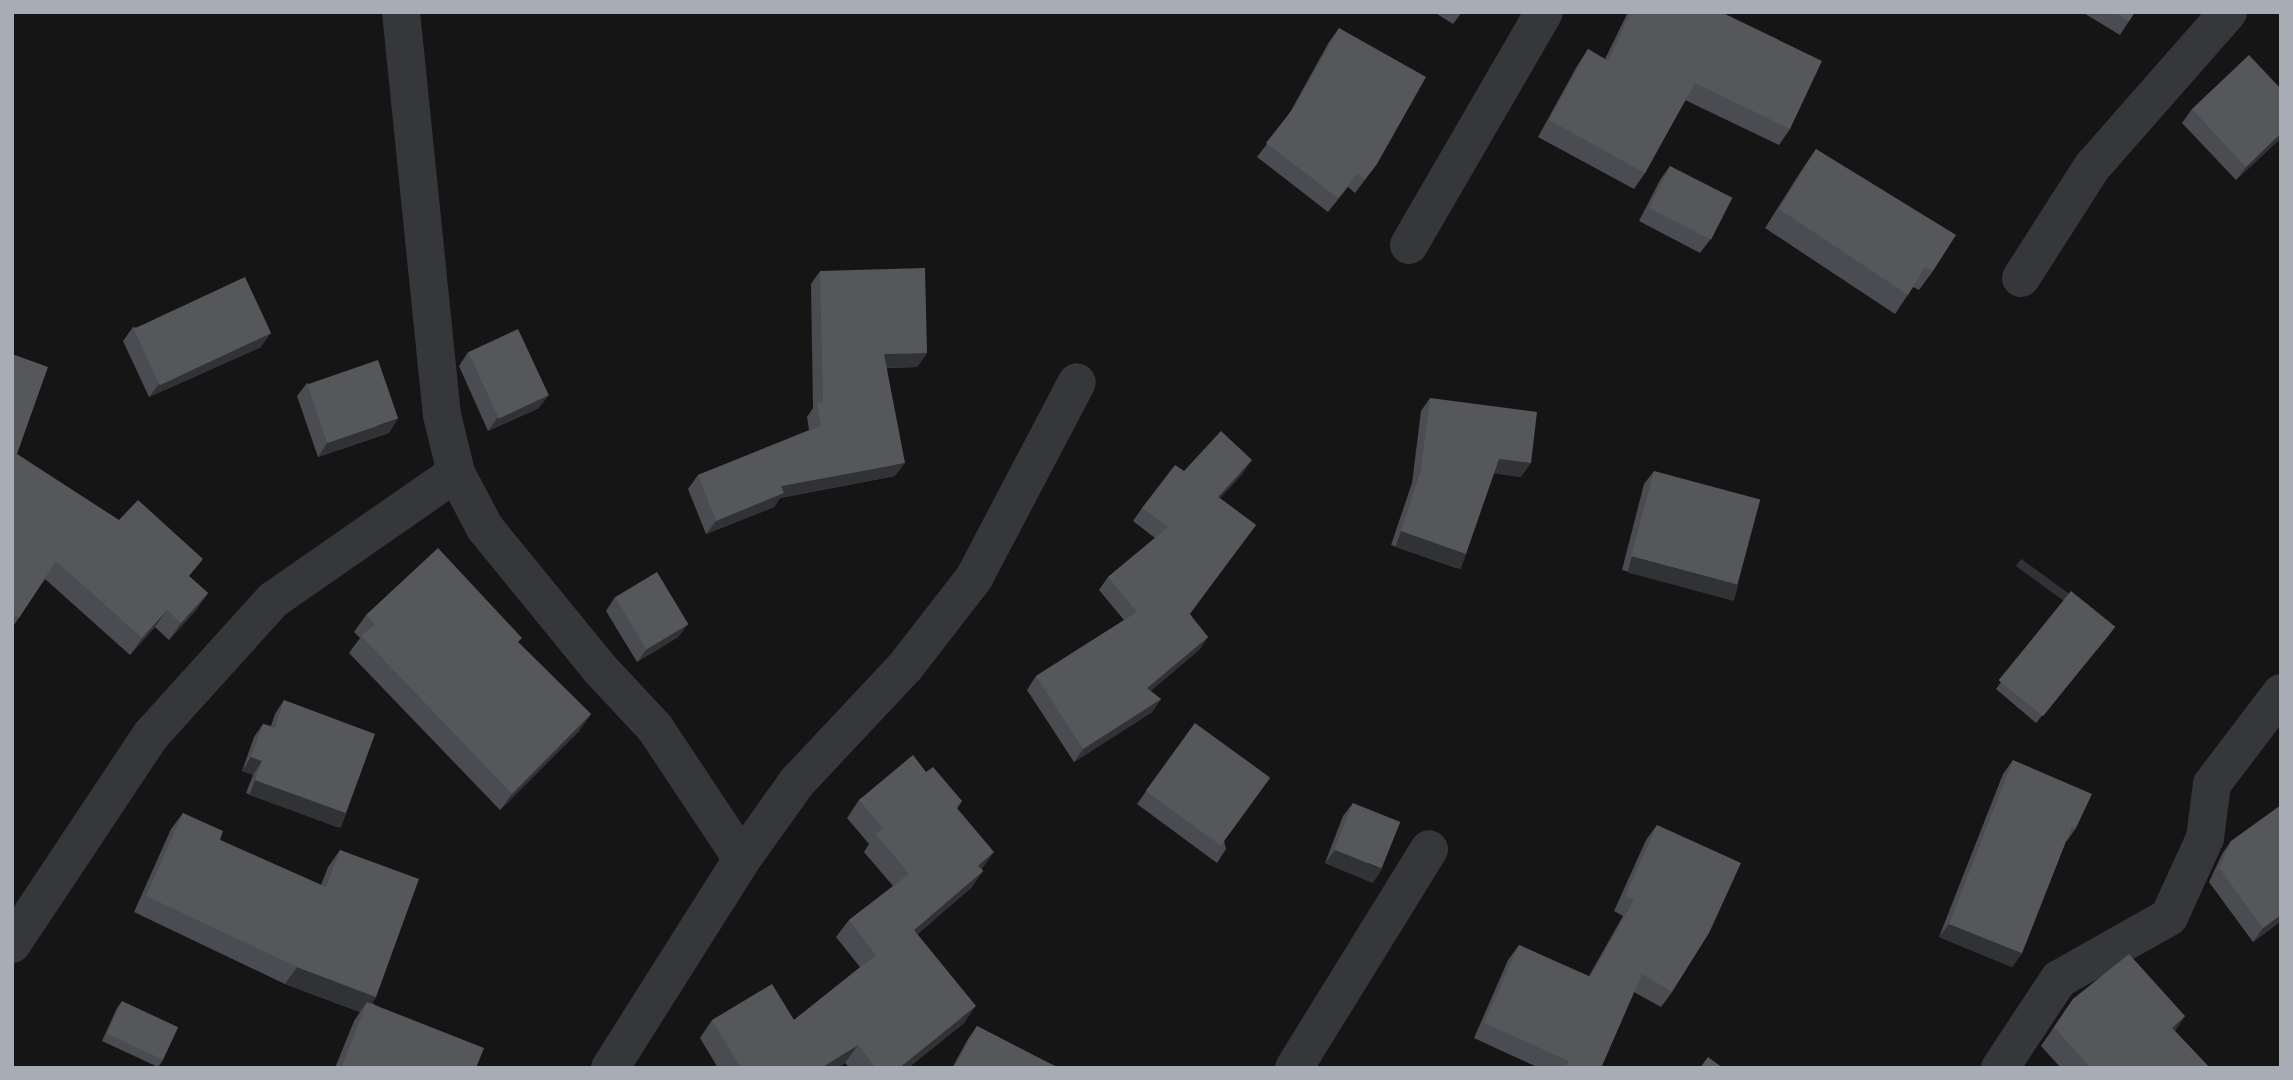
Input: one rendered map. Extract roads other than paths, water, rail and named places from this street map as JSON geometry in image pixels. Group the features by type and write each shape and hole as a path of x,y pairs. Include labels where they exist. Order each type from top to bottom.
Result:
{"street":[{"path":"401,12 442,415 456,473 485,528 600,669 655,728 742,859"},
{"path":"1409,245 1544,12"},
{"path":"2021,278 2092,167 2228,12"},
{"path":"610,1068 742,859 797,782 905,667 974,578 1077,382"},
{"path":"12,944 151,735 273,600 456,473"},
{"path":"2000,1068 2059,979 2169,917 2205,838 2212,785 2281,693"},
{"path":"1294,1068 1429,849"}]}
